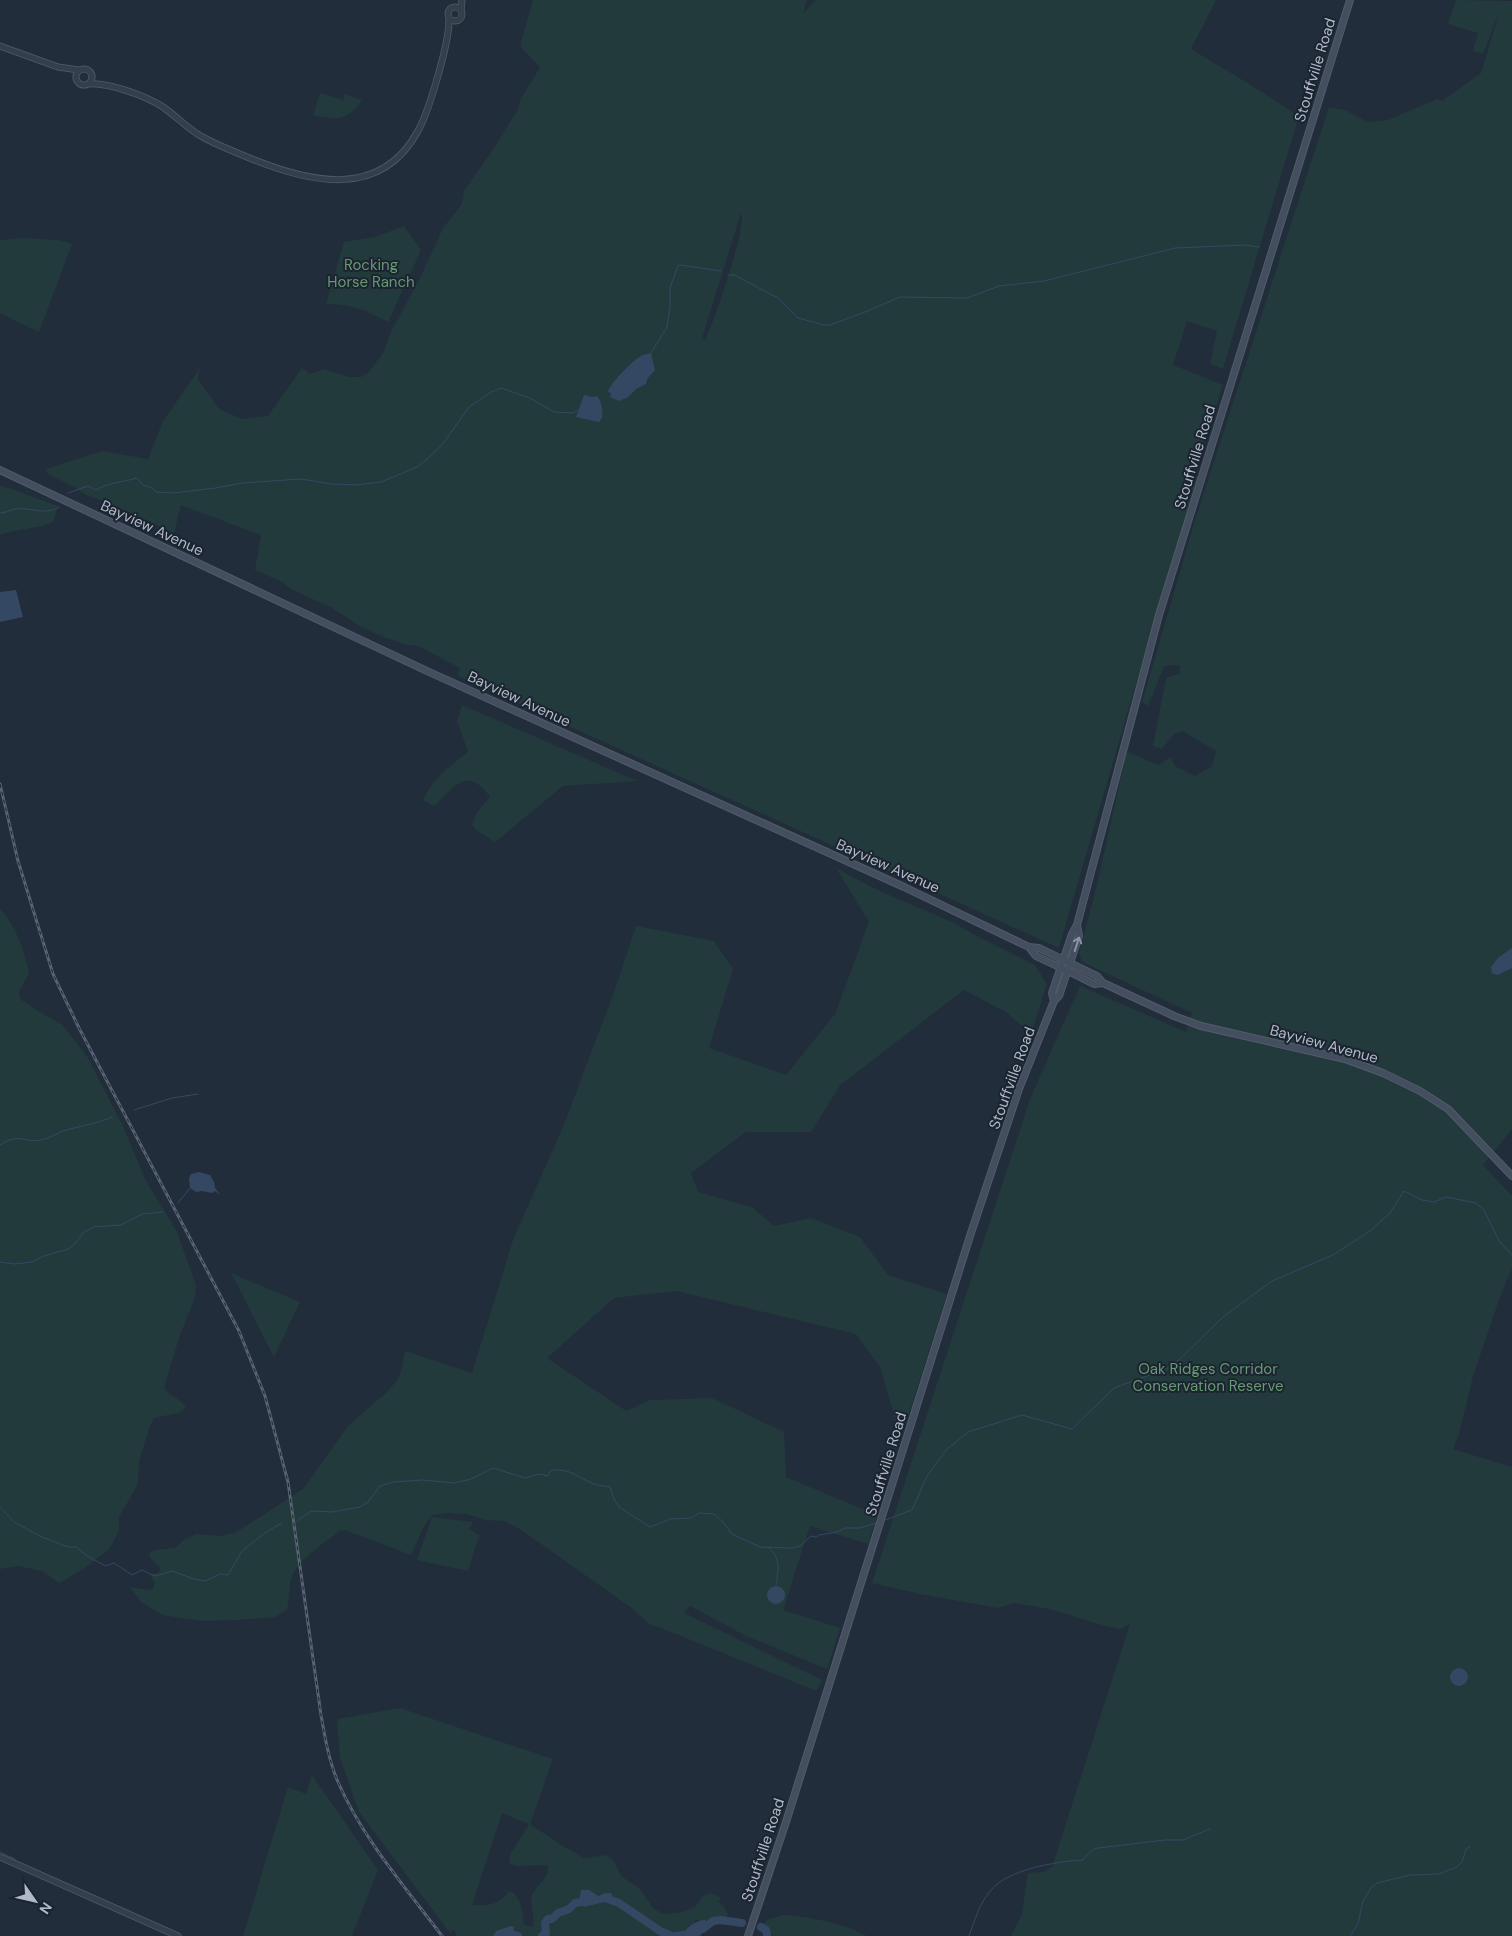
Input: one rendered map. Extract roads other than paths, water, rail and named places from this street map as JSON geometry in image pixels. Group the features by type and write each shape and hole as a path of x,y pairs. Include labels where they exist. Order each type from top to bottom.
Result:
{"main road":[{"name":"Stouffville Road","path":"1054,1001 1052,993 1072,934 1077,925 1159,616 1350,0"},
{"name":"Bayview Avenue","path":"0,470 428,671 904,887 1029,947 1039,948 1097,976 1103,983 1174,1016 1201,1026 1345,1059 1383,1073 1420,1091 1448,1109 1512,1176"},
{"name":"Stouffville Road","path":"748,1936 1019,1089 1068,971 1079,936 1077,925"},
{"name":"Bayview Avenue","path":"1029,947 1036,956 1060,968 1094,984 1103,983"}],"street":[{"path":"58,67 81,84 108,86 148,99 200,136 262,163 318,179 348,180 363,177 380,170 397,158 413,140 424,118 446,44 448,13 457,0"},
{"path":"446,44 462,16 462,0"},
{"path":"452,8 456,7 461,10"},
{"path":"449,18 453,21 458,21"},
{"path":"0,46 58,67 86,69 108,86"},
{"path":"76,80 79,70"},
{"path":"88,84 92,79 92,74"},
{"path":"0,1857 178,1936"}],"water":[{"path":"651,353 655,370 647,379 646,384 619,401 610,397 609,388 623,372 639,357"},
{"path":"584,395 597,396 599,398 602,418 599,422 576,417"},
{"path":"16,590 23,617 0,622 0,592"},
{"path":"1512,948 1512,968 1498,975 1492,973 1491,967 1498,958"},
{"path":"199,1172 210,1175 220,1195 215,1191 212,1193 196,1192 190,1188 189,1178 191,1174"},
{"path":"772,1586 780,1586 785,1591 783,1602 772,1604 767,1599 767,1591"},
{"path":"1459,1668 1465,1671 1468,1677 1465,1683 1459,1686 1453,1683 1450,1677 1453,1671"},
{"path":"581,1890 589,1890 598,1896 610,1893 612,1894 612,1900 584,1907 579,1902"},
{"path":"705,1920 711,1925 700,1936 683,1935 692,1925 698,1921"},
{"path":"511,1926 514,1927 513,1936 493,1936 496,1931"}],"waterway":[{"path":"728,275 734,275 778,298 798,318 830,325 900,297 967,298 999,286 1044,281 1175,248 1246,245 1259,247"},
{"path":"651,353 667,327 670,288 678,266 721,271"},
{"path":"68,493 88,486 96,490 110,484 137,478 143,485 152,488 156,492 173,493 242,483 301,479 332,484 357,485 381,482 417,467 442,445 469,407 491,392 501,388 530,398 554,412 573,413 578,410"},
{"path":"0,513 15,509 49,511 59,507"},
{"path":"134,1110 172,1098 198,1094"},
{"path":"0,1145 17,1138 35,1141 49,1138 63,1131 112,1117"},
{"path":"178,1203 190,1188"},
{"path":"885,1520 912,1510 927,1476 946,1450 968,1432 1022,1415 1072,1429 1114,1388 1166,1369 1180,1359 1223,1317 1272,1281 1333,1255 1370,1231 1390,1213 1404,1191 1422,1200 1434,1202 1446,1197 1476,1203 1484,1210 1499,1241 1512,1255"},
{"path":"0,1262 15,1264 32,1262 44,1256 68,1249 74,1245 84,1232 94,1227 121,1225 142,1214 163,1212"},
{"path":"297,1521 311,1511 332,1512 360,1507 368,1502 380,1486 393,1482 423,1480 455,1483 471,1479 493,1468 525,1478 539,1474 548,1476 551,1470 564,1470 594,1484 610,1487 619,1507 650,1527 670,1519 691,1518 699,1513 714,1514 732,1534 760,1547 792,1548 800,1546 811,1536 816,1537 845,1528 860,1528 876,1523"},
{"path":"0,1507 14,1522 42,1537 68,1547 76,1547 87,1556 106,1566 114,1563 132,1575 142,1570 155,1576 172,1571 205,1581 220,1574 228,1575 242,1551 266,1532 282,1523"},
{"path":"769,1548 777,1561 776,1585"},
{"path":"969,1936 987,1895 999,1883 1009,1877 1033,1868 1082,1860 1094,1849 1098,1848 1165,1840 1183,1840 1210,1829"},
{"path":"1350,1936 1358,1924 1363,1901 1371,1888 1377,1883 1410,1875 1439,1874 1457,1867 1462,1862 1466,1849 1470,1847"},
{"path":"0,1852 15,1859"},
{"path":"605,1898 619,1903 660,1931 671,1936"},
{"path":"542,1936 546,1933 545,1923 548,1919 552,1919 558,1913 569,1909 575,1903 588,1901"},
{"path":"703,1929 713,1921 721,1920 742,1923"},
{"path":"761,1927 766,1930 767,1936"},
{"path":"505,1936 507,1933 518,1936"},
{"path":"675,1936 693,1934"}],"railway":[{"path":"0,784 18,861 53,974 79,1028 239,1331 265,1396 288,1482 321,1715 328,1749 338,1782 372,1843 442,1936"}],"park label":[{"name":"Rocking Horse Ranch","path":"371,274"},
{"name":"Oak Ridges Corridor Conservation Reserve","path":"1208,1378"}]}
